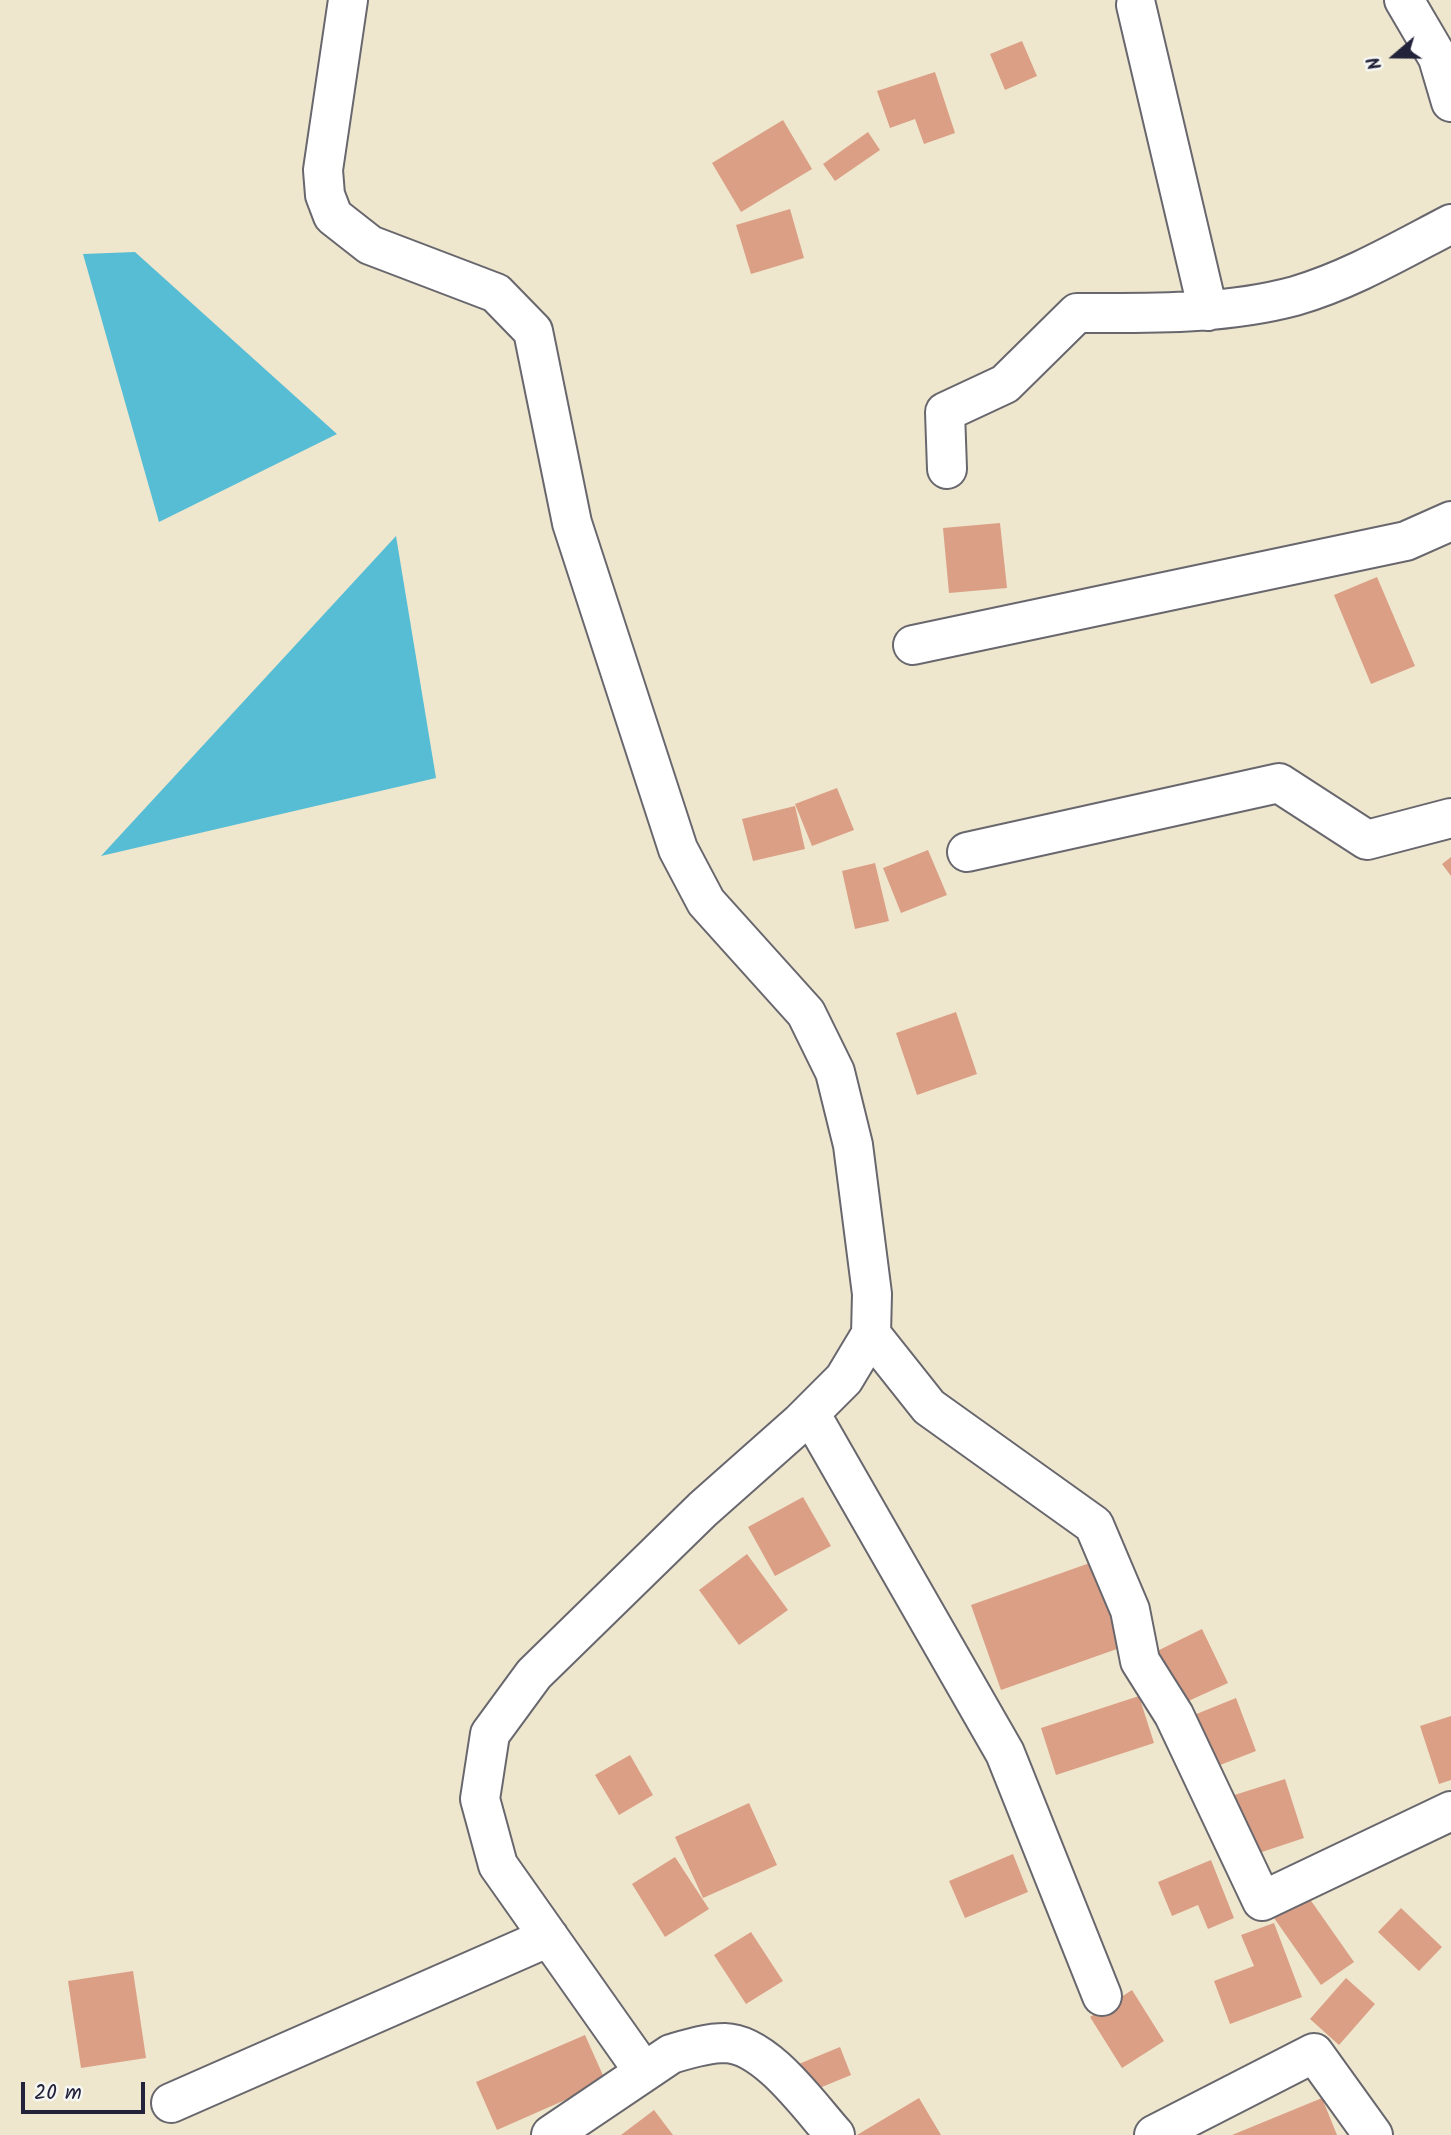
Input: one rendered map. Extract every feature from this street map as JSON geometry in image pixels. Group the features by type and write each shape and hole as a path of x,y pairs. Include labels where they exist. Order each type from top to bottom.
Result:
{"street":[{"path":"348,0 323,170 325,195 333,216 370,245 496,293 533,331 572,523 678,849 706,902 806,1013 835,1072 853,1145 872,1294 871,1334 844,1379 703,1509 534,1674 490,1734 480,1799 498,1864 644,2072"},
{"path":"1404,0 1444,54 1451,102"},
{"path":"1136,5 1208,311"},
{"path":"947,469 945,412 1005,384 1077,313 1192,313 1295,296 1370,267 1451,224"},
{"path":"913,645 1406,541 1451,521"},
{"path":"967,852 1279,783 1367,840 1451,818"},
{"path":"871,1334 929,1407 1094,1525 1130,1610 1140,1661 1174,1714 1262,1901 1451,1811"},
{"path":"810,1413 1005,1753 1102,1996"},
{"path":"171,2104 550,1937"},
{"path":"551,2135 671,2054 694,2047 726,2043 746,2049 774,2066 835,2135"},
{"path":"1154,2135 1314,2053 1373,2135"}],"water":[{"path":"135,252 337,434 159,522 83,254"},
{"path":"396,536 436,778 101,856"}],"building":[{"path":"1022,41 1037,76 1005,90 990,54"},
{"path":"935,72 955,133 924,144 915,119 890,128 877,91"},
{"path":"783,120 812,169 741,212 712,163"},
{"path":"868,132 880,150 835,181 823,164"},
{"path":"790,209 804,258 751,274 736,225"},
{"path":"1000,523 1007,588 949,593 943,528"},
{"path":"1377,577 1415,666 1371,684 1334,595"},
{"path":"837,788 854,830 812,846 795,804"},
{"path":"795,806 805,849 753,861 742,819"},
{"path":"928,850 947,895 901,913 883,868"},
{"path":"1451,857 1451,876 1442,864"},
{"path":"875,863 889,921 855,929 842,871"},
{"path":"956,1012 977,1074 917,1095 896,1033"},
{"path":"803,1497 831,1546 775,1576 748,1527"},
{"path":"747,1554 788,1610 739,1645 699,1590"},
{"path":"1101,1559 1131,1644 1001,1690 971,1605"},
{"path":"1202,1629 1228,1683 1173,1708 1149,1655"},
{"path":"1139,1696 1154,1743 1056,1775 1041,1728"},
{"path":"1236,1698 1256,1751 1215,1767 1194,1715"},
{"path":"1451,1716 1451,1780 1439,1784 1420,1726"},
{"path":"630,1755 653,1795 619,1815 595,1775"},
{"path":"1285,1779 1304,1838 1247,1857 1228,1797"},
{"path":"749,1803 777,1865 703,1898 675,1837"},
{"path":"1013,1854 1028,1892 965,1918 949,1881"},
{"path":"675,1857 709,1909 665,1937 632,1884"},
{"path":"1211,1860 1234,1918 1208,1929 1198,1905 1172,1916 1158,1882"},
{"path":"1307,1895 1354,1962 1321,1985 1274,1918"},
{"path":"1401,1908 1442,1947 1419,1971 1378,1932"},
{"path":"1274,1923 1302,1997 1230,2024 1214,1981 1254,1966 1241,1935"},
{"path":"751,1932 783,1981 746,2004 714,1955"},
{"path":"133,1971 146,2058 81,2068 68,1981"},
{"path":"1346,1978 1375,2004 1339,2045 1310,2019"},
{"path":"1132,1990 1164,2041 1122,2068 1090,2017"},
{"path":"585,2035 606,2082 497,2130 476,2082"},
{"path":"840,2047 851,2075 805,2094 794,2066"},
{"path":"919,2098 941,2135 857,2135"},
{"path":"1322,2098 1337,2135 1232,2135"},
{"path":"654,2110 673,2135 621,2135"}]}
